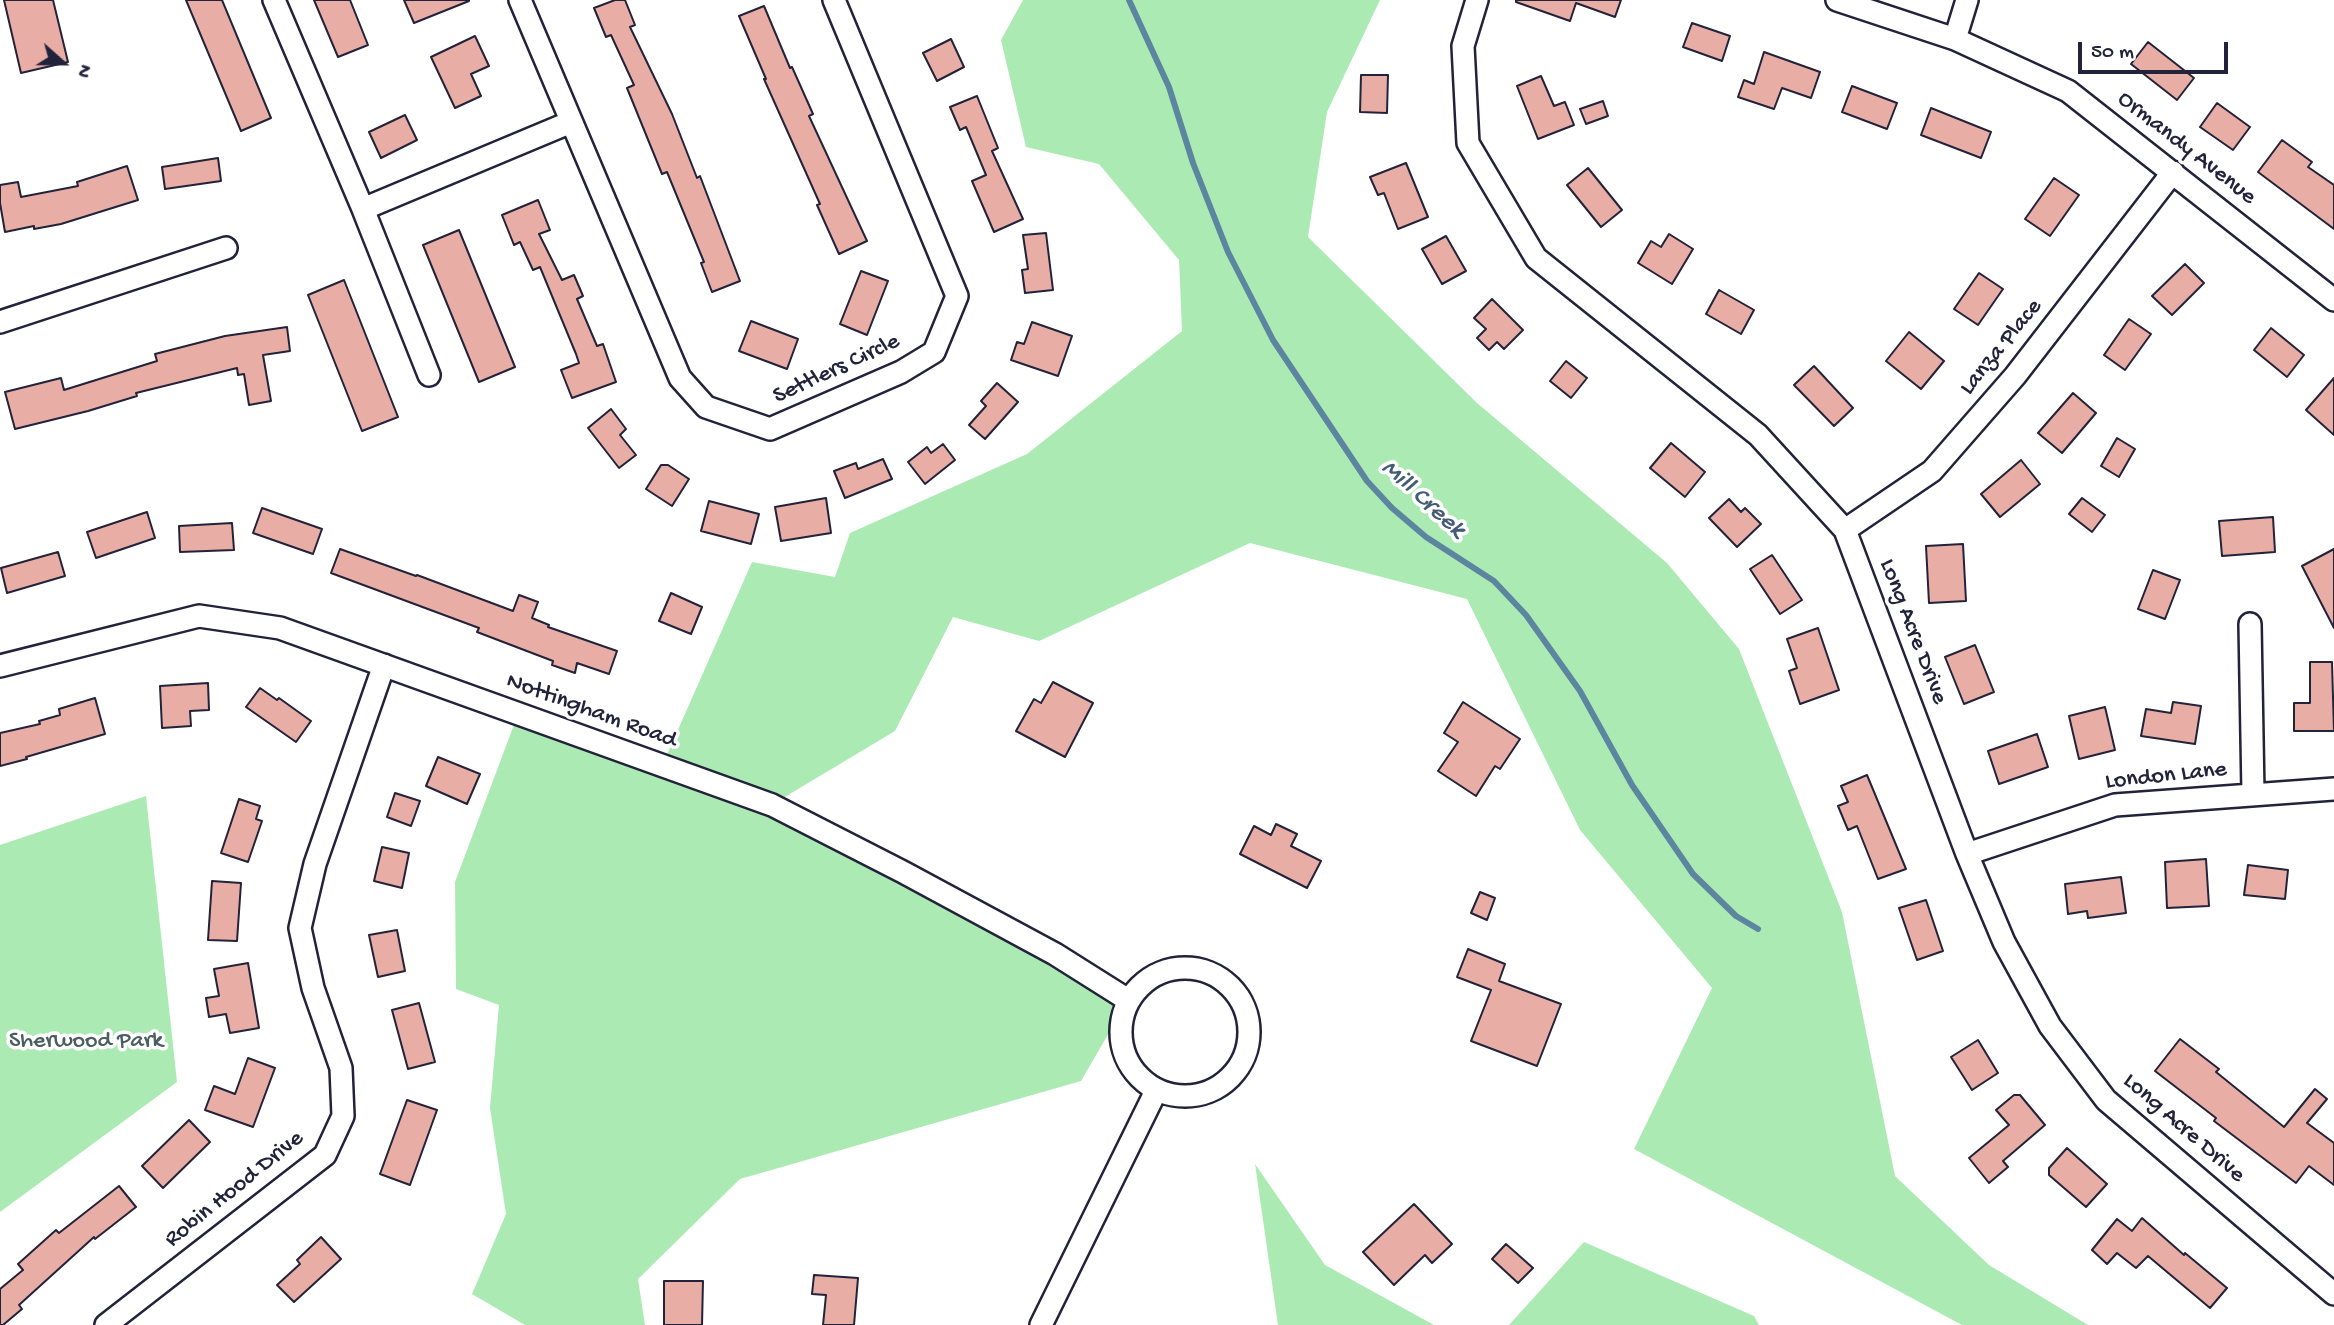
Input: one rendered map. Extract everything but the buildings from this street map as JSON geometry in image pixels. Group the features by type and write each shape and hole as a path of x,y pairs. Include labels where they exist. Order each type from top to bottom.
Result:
{"street":[{"path":"274,0 363,209 429,375"},
{"name":"Settlers Circle","path":"520,0 680,378 706,407 769,429 901,372 934,352 957,296 834,0"},
{"name":"Long Acre Drive","path":"1477,0 1463,46 1468,143 1536,258 1758,435 1845,530 2004,942 2050,1026 2106,1100 2334,1294"},
{"name":"Ormandy Avenue","path":"1837,0 1955,40 2068,91 2334,300"},
{"path":"1955,40 1967,0"},
{"path":"363,209 571,122"},
{"name":"Lanza Place","path":"1845,530 1932,471 2015,376 2173,172"},
{"path":"0,322 226,248"},
{"name":"Nottingham Road","path":"0,666 199,616 280,628 772,805 1055,954 1129,1000"},
{"path":"2250,624 2253,794"},
{"name":"Robin Hood Drive","path":"106,1325 325,1155 343,1115 341,1068 313,988 299,928 315,864 384,665"},
{"name":"London Lane","path":"1968,854 2115,805 2334,789"},
{"path":"1193,967 1224,979 1247,1009 1251,1041 1236,1074 1209,1093 1186,1098 1156,1091 1132,1070 1120,1028 1129,1000 1139,986 1156,974 1193,967"},
{"path":"1041,1325 1156,1091"}],"green space":[{"path":"1023,0 1380,0 1327,112 1308,237 1477,403 1667,563 1739,649 1842,912 1895,1176 1989,1265 2088,1325 1962,1325 1634,1149 1712,988 1580,830 1467,599 1250,543 1039,641 953,617 895,731 773,804 1128,1000 1081,1081 740,1179 638,1279 645,1325 525,1325 472,1294 506,1214 490,1108 499,1005 456,989 455,882 518,714 662,766 752,562 835,577 850,533 1027,454 1182,331 1179,260 1099,164 1026,147 1001,40"},
{"name":"Sherwood Park","path":"146,796 177,1082 0,1212 0,845"},
{"path":"1255,1164 1325,1265 1434,1325 1278,1325"},
{"path":"1584,1242 1754,1316 1759,1325 1509,1325"}],"waterway":[{"name":"Mill Creek","path":"1129,0 1169,87 1193,163 1228,252 1273,340 1367,481 1392,508 1426,537 1494,581 1526,615 1580,691 1632,785 1693,874 1736,916 1758,929"}]}
